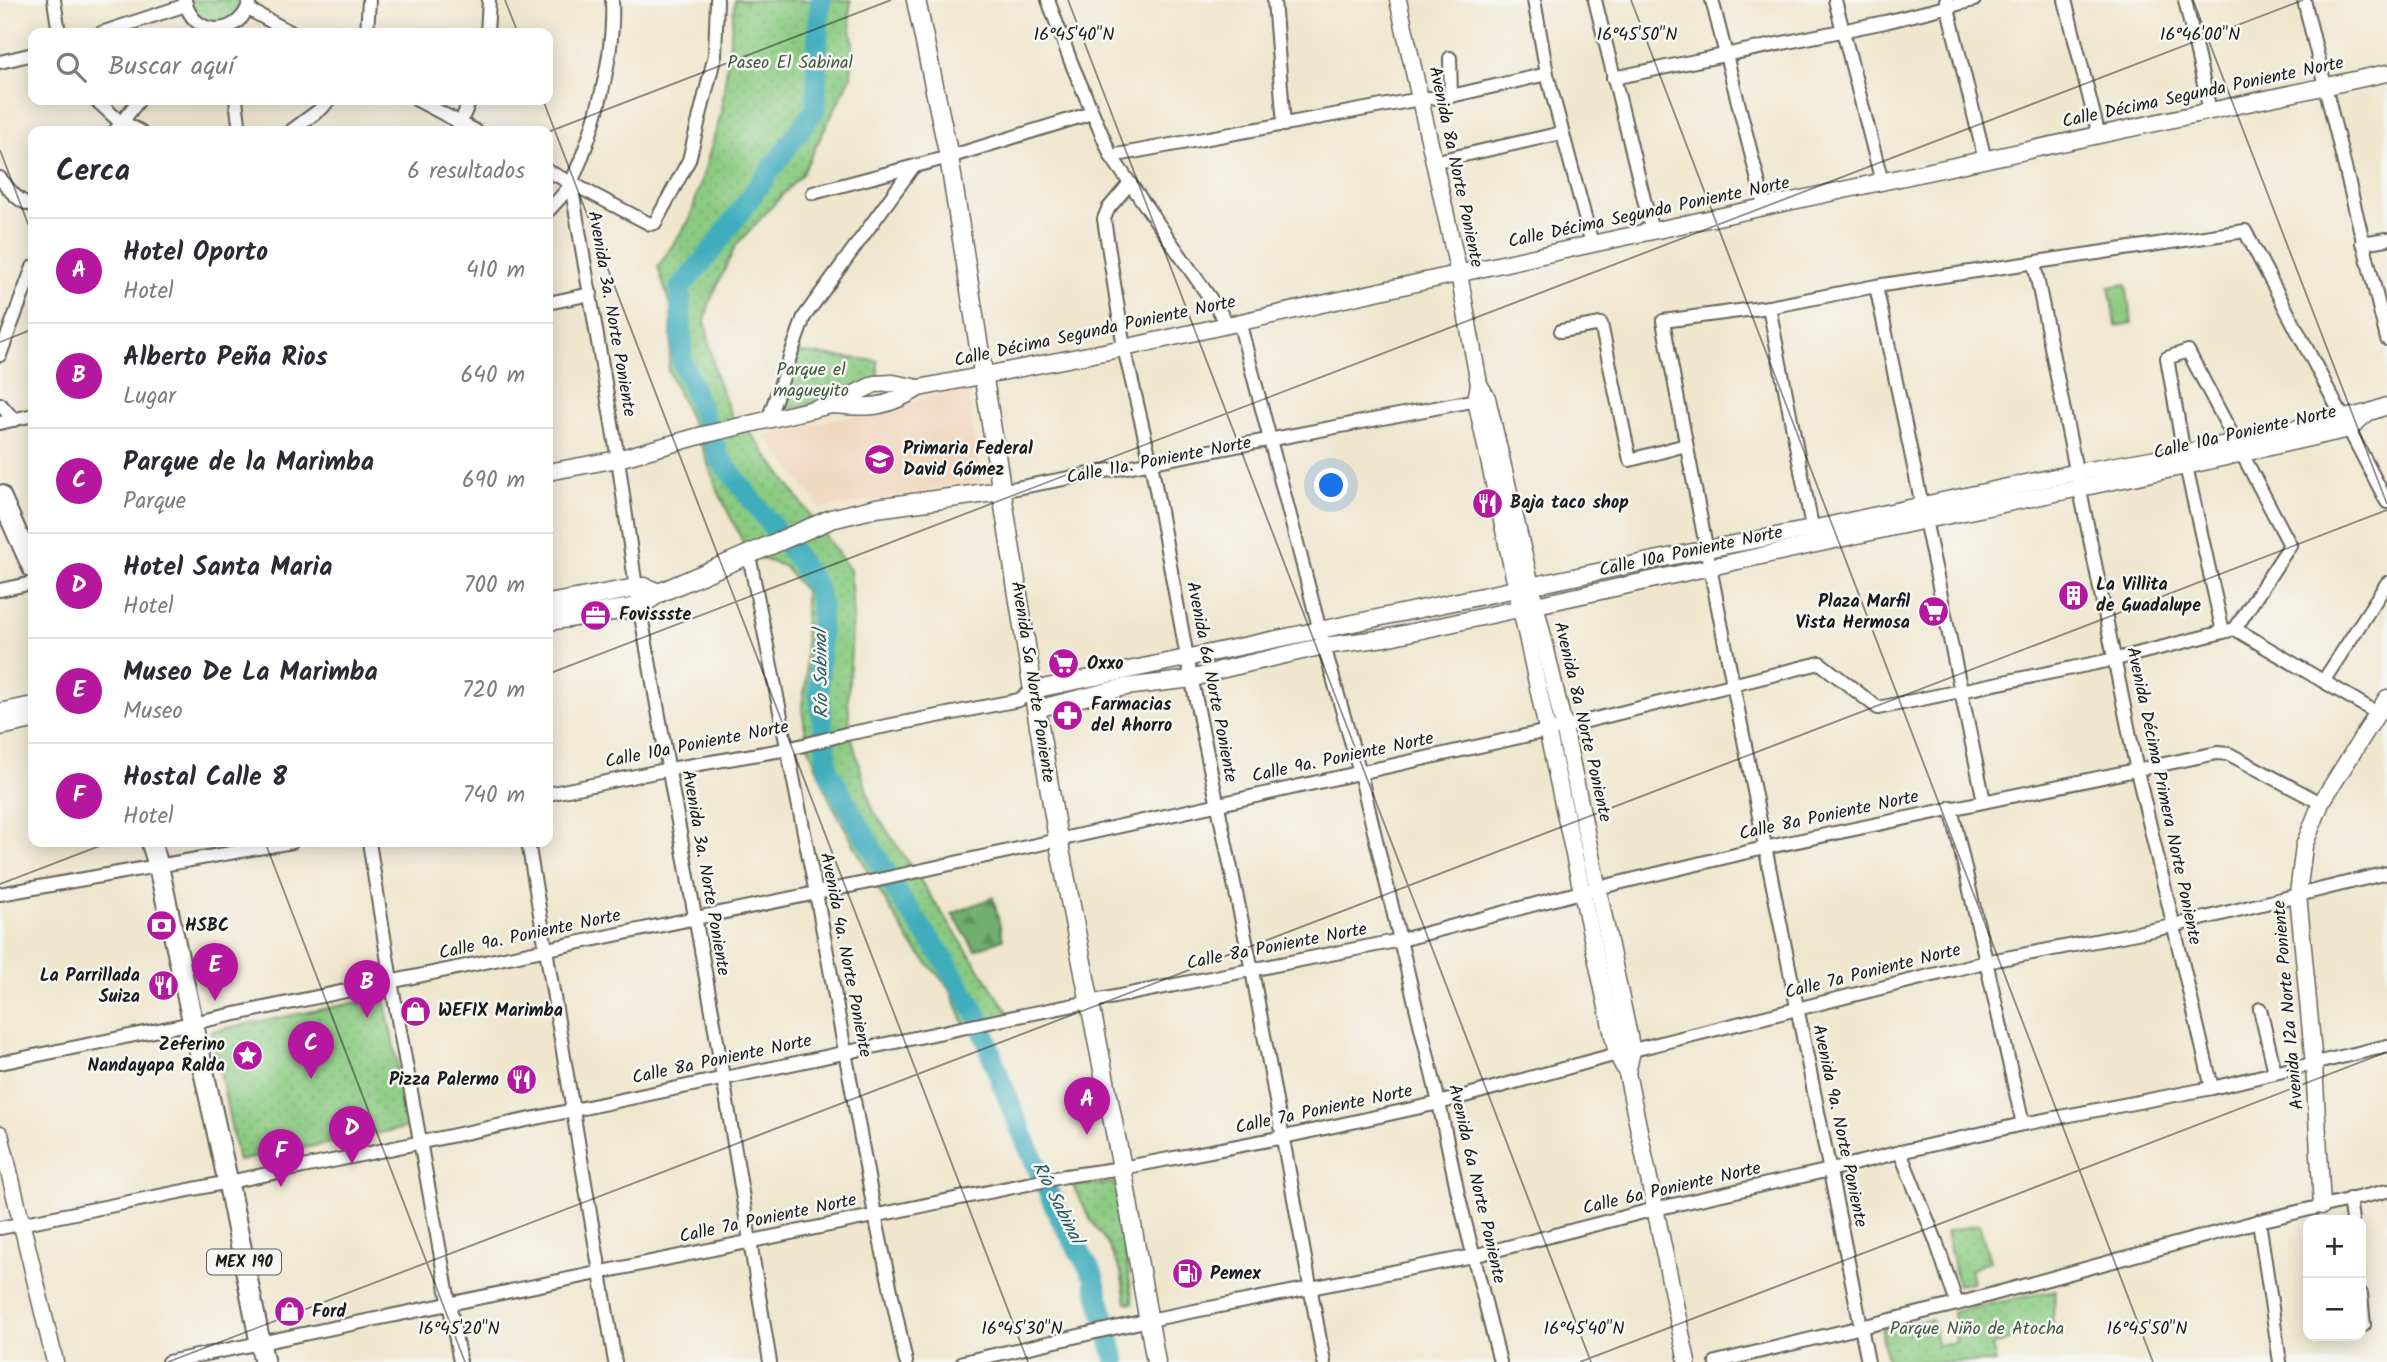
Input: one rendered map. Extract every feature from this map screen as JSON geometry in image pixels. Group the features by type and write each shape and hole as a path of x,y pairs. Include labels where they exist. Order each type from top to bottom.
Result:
{"main road":[{"name":"Avenida 5a Norte Poniente","path":"916,0 949,158 984,376 1026,695 1036,709 1156,1362"},
{"name":"Calle 11a. Poniente Norte","path":"639,607 659,593 831,519 876,508 1001,491"},
{"path":"0,495 28,558"},
{"path":"553,603 643,587 659,593"},
{"path":"553,620 639,607"},
{"path":"1,719 28,708"},
{"path":"1,719 28,719"},
{"name":"MEX 190","path":"153,847 194,1023 262,1352"}],"street":[{"path":"54,0 58,28"},
{"path":"367,28 369,0"},
{"path":"487,28 489,0"},
{"path":"553,205 571,184 595,116 610,40 612,0"},
{"path":"553,174 650,224 655,223 689,160 715,55 717,0"},
{"path":"1048,0 1092,113 1111,156 1129,184"},
{"path":"1274,0 1284,125"},
{"name":"Avenida 8a Norte Poniente","path":"1398,0 1459,274 1482,399 1528,607 1547,731 1581,892 1624,1052"},
{"path":"1534,0 1547,74 1592,244"},
{"path":"1595,0 1652,232"},
{"path":"1713,0 1765,208"},
{"path":"1835,0 1882,182"},
{"path":"1613,78 1843,30 1947,3 1975,0"},
{"path":"2065,0 2099,136"},
{"path":"2185,0 2210,111"},
{"path":"2304,0 2387,339"},
{"path":"115,28 186,2 196,28"},
{"path":"1947,3 1985,160"},
{"path":"230,28 243,18 249,5 284,28"},
{"path":"0,62 28,55"},
{"path":"1450,58 1451,96"},
{"name":"Calle Décima Segunda Poniente Norte","path":"553,471 618,459 703,435 831,405 875,384 893,383 919,388 1124,348 2387,73"},
{"path":"1111,156 1420,99 1451,96 1547,74"},
{"path":"100,105 118,126 135,105"},
{"path":"237,105 239,126"},
{"path":"298,126 324,105"},
{"path":"425,105 457,126"},
{"path":"459,126 468,105"},
{"path":"813,192 949,158 1092,113"},
{"path":"1433,162 1562,134"},
{"path":"768,420 804,317 913,167"},
{"path":"0,178 11,192 28,204"},
{"name":"Avenida 3a. Norte Poniente","path":"571,184 618,459 639,607 670,769 770,1362"},
{"name":"Avenida 6a Norte Poniente","path":"1324,1362 1252,970 1187,657 1151,463 1124,348 1104,219 1108,209 1129,184 1234,323 1271,439 1360,773 1500,1362"},
{"path":"1814,537 1769,307 1876,286 2245,232 2387,502"},
{"path":"2362,243 2387,239"},
{"name":"Avenida Décima Primera Norte Poniente","path":"2034,263 2137,771 2212,1088"},
{"path":"0,355 28,280"},
{"path":"1876,286 1984,801"},
{"path":"553,302 591,294"},
{"name":"Avenida 9a. Norte Poniente","path":"1769,307 1663,321 1764,848 1868,1362"},
{"path":"1561,331 1601,324 1630,460 1686,445"},
{"path":"1960,692 2116,659 2229,631 2290,545 2188,351 2167,358 2185,460 2229,631 2325,680 2376,713"},
{"name":"Calle 11a. Poniente Norte","path":"1001,491 1482,399"},
{"path":"0,404 14,420"},
{"name":"Calle 10a Poniente Norte","path":"553,793 788,749 815,740 1187,657 1322,638 1385,638 1711,567 1814,537 1924,512 2185,460 2346,424 2387,406"},
{"path":"0,423 28,416"},
{"name":"Calle 10a Poniente Norte","path":"1036,709 1125,687 1192,679 1322,638 1524,588 1707,549 1814,537"},
{"name":"Avenida 4a. Norte Poniente","path":"749,555 816,893 875,1215 906,1362"},
{"path":"2325,680 2387,583"},
{"path":"0,590 28,584"},
{"name":"Avenida 8a Norte Poniente","path":"1528,607 1563,727 1599,887 1627,1073 1687,1362"},
{"name":"Calle 9a. Poniente Norte","path":"0,1063 876,880 1547,731 1820,663 1878,708 1960,692"},
{"name":"Avenida 12a Norte Poniente","path":"2322,1206 2314,1065 2298,894 2304,846 2320,803 2387,698"},
{"name":"Calle 8a Poniente Norte","path":"0,1228 1009,1018 1401,940 1599,887 1764,848 2217,753 2229,754 2320,803"},
{"path":"1951,807 2023,1124"},
{"path":"0,894 262,847"},
{"path":"370,847 391,981 460,1362"},
{"path":"529,847 575,1109 615,1362"},
{"name":"Calle 7a Poniente Norte","path":"168,1362 262,1352 449,1303 1066,1176 1284,1137 1439,1103 1624,1052 1985,962 2173,926 2387,873"},
{"path":"2260,1009 2275,1072"},
{"name":"Calle 6a Poniente Norte","path":"963,1362 1128,1325 1473,1256 1655,1209 1900,1152 2023,1124 2212,1088 2387,1046"},
{"path":"0,1134 55,1362"},
{"path":"1900,1152 1936,1241 1957,1304"},
{"path":"1716,1362 1957,1304 2259,1221 2387,1191"},
{"path":"2349,1199 2351,1215"},
{"path":"2259,1221 2280,1362"}],"shaded area":[{"name":"Primaria Federal David Gómez","path":"968,389 980,482 821,509 765,435 858,414 889,414 921,399"}],"green space":[{"path":"190,0 244,0 233,17 217,23 201,17"},
{"name":"Paseo El Sabinal","path":"735,0 851,0 849,15 853,41 851,77 802,174 736,245 710,301 705,320 715,373 732,417 745,425 850,570 853,614 848,699 850,733 872,808 1012,1018 966,1028 950,989 912,945 875,884 829,798 807,743 802,707 806,681 805,591 784,566 749,555 717,489 698,436 668,370 671,308 658,267 690,219 721,114"},
{"path":"2126,284 2132,323 2116,326 2109,287"},
{"name":"Parque el magueyito","path":"794,352 878,361 878,380 832,401 790,409 780,398"},
{"path":"993,897 1003,939 975,950 952,914"},
{"path":"384,997 410,1127 238,1161 212,1031"},
{"path":"1115,1183 1133,1303 1126,1302 1121,1272 1073,1186"},
{"path":"1979,1224 1990,1261 1970,1270 1973,1282 1958,1285 1946,1232"},
{"name":"Parque Niño de Atocha","path":"2056,1290 2052,1323 1992,1346 1996,1362 1887,1362 1881,1328 1932,1320 1937,1345 1956,1342 1953,1312"}],"waterway":[{"name":"Río Sabinal","path":"821,0 816,108 712,250 680,288 682,361 720,459 797,558 816,587 821,604 819,692 828,771 899,896 944,959 979,1018 1025,1140 1059,1216 1093,1275 1116,1362"}],"place":[{"name":"Primaria Federal David Gómez","path":"880,459"},
{"name":"Baja taco shop","path":"1487,503"},
{"name":"La Villita de Guadalupe","path":"2073,595"},
{"name":"Plaza Marfil Vista Hermosa","path":"1933,612"},
{"name":"Fovissste","path":"596,615"},
{"name":"Oxxo","path":"1064,664"},
{"name":"Farmacias del Ahorro","path":"1068,715"},
{"name":"HSBC","path":"162,926"},
{"name":"La Parrillada Suiza","path":"163,986"},
{"name":"Museo De La Marimba","path":"215,1001"},
{"name":"WEFIX Marimba","path":"415,1011"},
{"name":"Alberto Peña Rios","path":"367,1018"},
{"name":"Zeferino Nandayapa Ralda","path":"248,1055"},
{"name":"Parque de la Marimba","path":"311,1079"},
{"name":"Pizza Palermo","path":"522,1080"},
{"name":"Hotel Oporto","path":"1087,1135"},
{"name":"Hotel Santa Maria","path":"352,1164"},
{"name":"Hostal Calle 8","path":"281,1187"},
{"name":"Pemex","path":"1187,1274"},
{"name":"Ford","path":"289,1312"}]}
